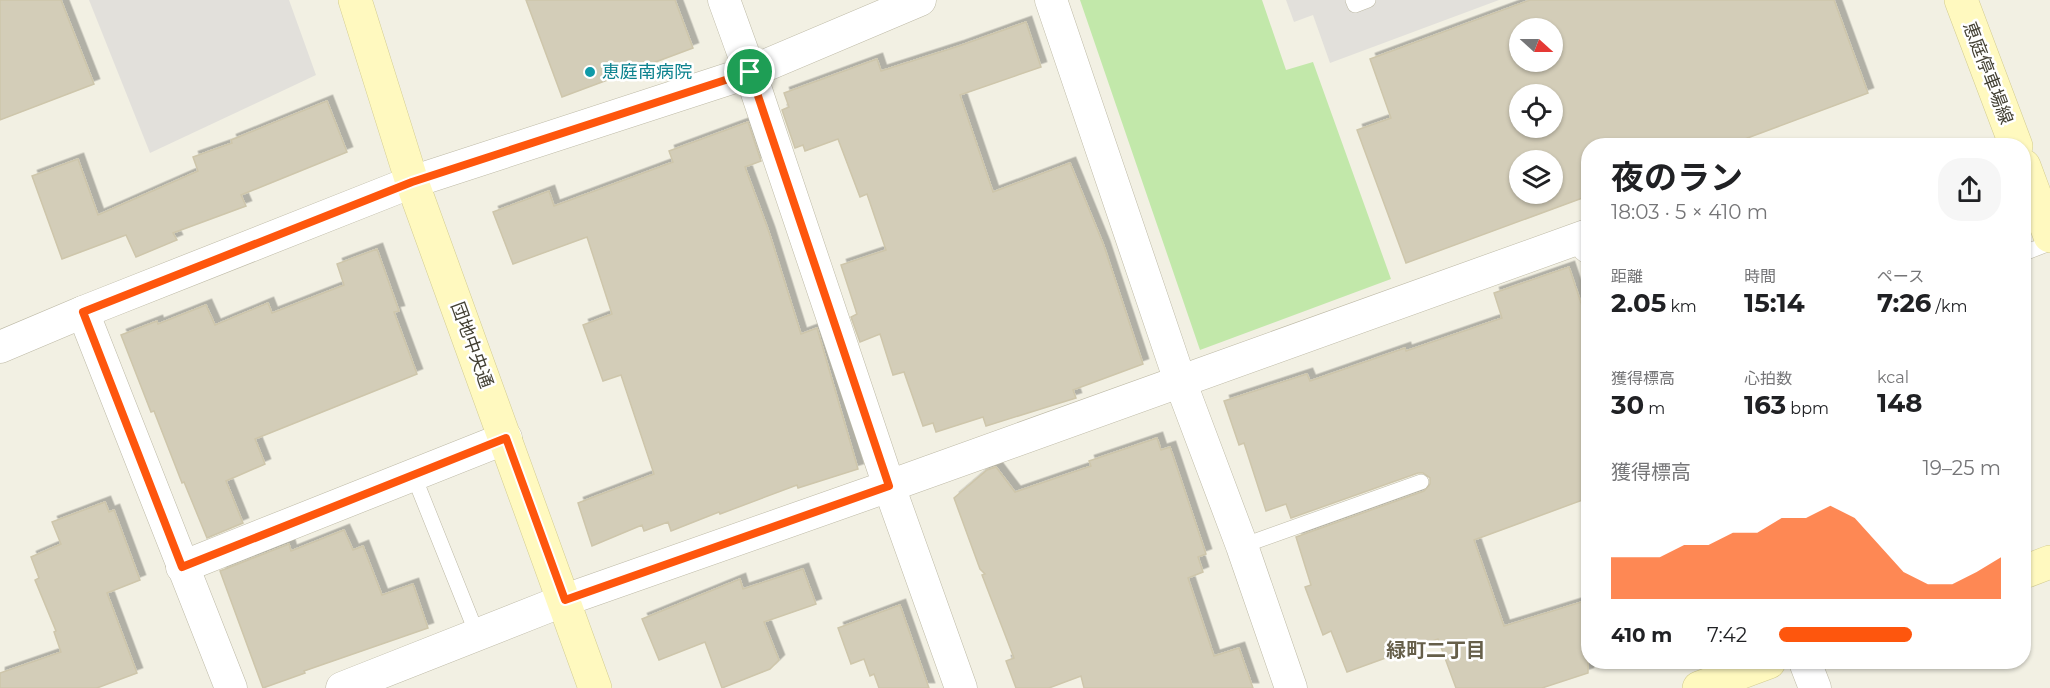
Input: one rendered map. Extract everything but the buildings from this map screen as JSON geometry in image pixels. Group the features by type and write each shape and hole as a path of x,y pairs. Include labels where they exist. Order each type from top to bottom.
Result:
{"street":[{"name":"団地中央通","path":"355,0 412,182 595,688"},
{"path":"724,0 889,486 961,688"},
{"path":"0,347 412,182 750,72 920,0"},
{"path":"1051,0 1180,381 1242,546 1291,688"},
{"name":"恵庭停車場線","path":"1960,0 2013,138"},
{"path":"2031,185 2050,236"},
{"path":"342,688 565,600 1581,237"},
{"path":"83,312 231,688"},
{"path":"182,567 506,438"},
{"path":"2031,569 2050,562"},
{"path":"1699,688 1734,669"},
{"path":"1808,669 1815,688"}],"lane":[{"path":"1353,0 1355,5 1368,0"},
{"path":"2031,250 2050,243"},
{"path":"413,474 477,634"},
{"path":"1242,546 1421,482"}],"green space":[{"path":"1080,0 1262,0 1286,70 1313,62 1391,279 1200,350"}],"shaded area":[{"path":"89,0 289,0 316,75 150,153"},
{"path":"1286,0 1499,0 1330,63 1313,15 1294,22"}],"place":[{"name":"恵庭南病院","path":"590,72"}],"district":[{"name":"緑町二丁目","path":"1436,650"}],"route":[{"path":"750,72 889,486 565,600 506,438 182,567 83,312 412,182 750,72"}]}
